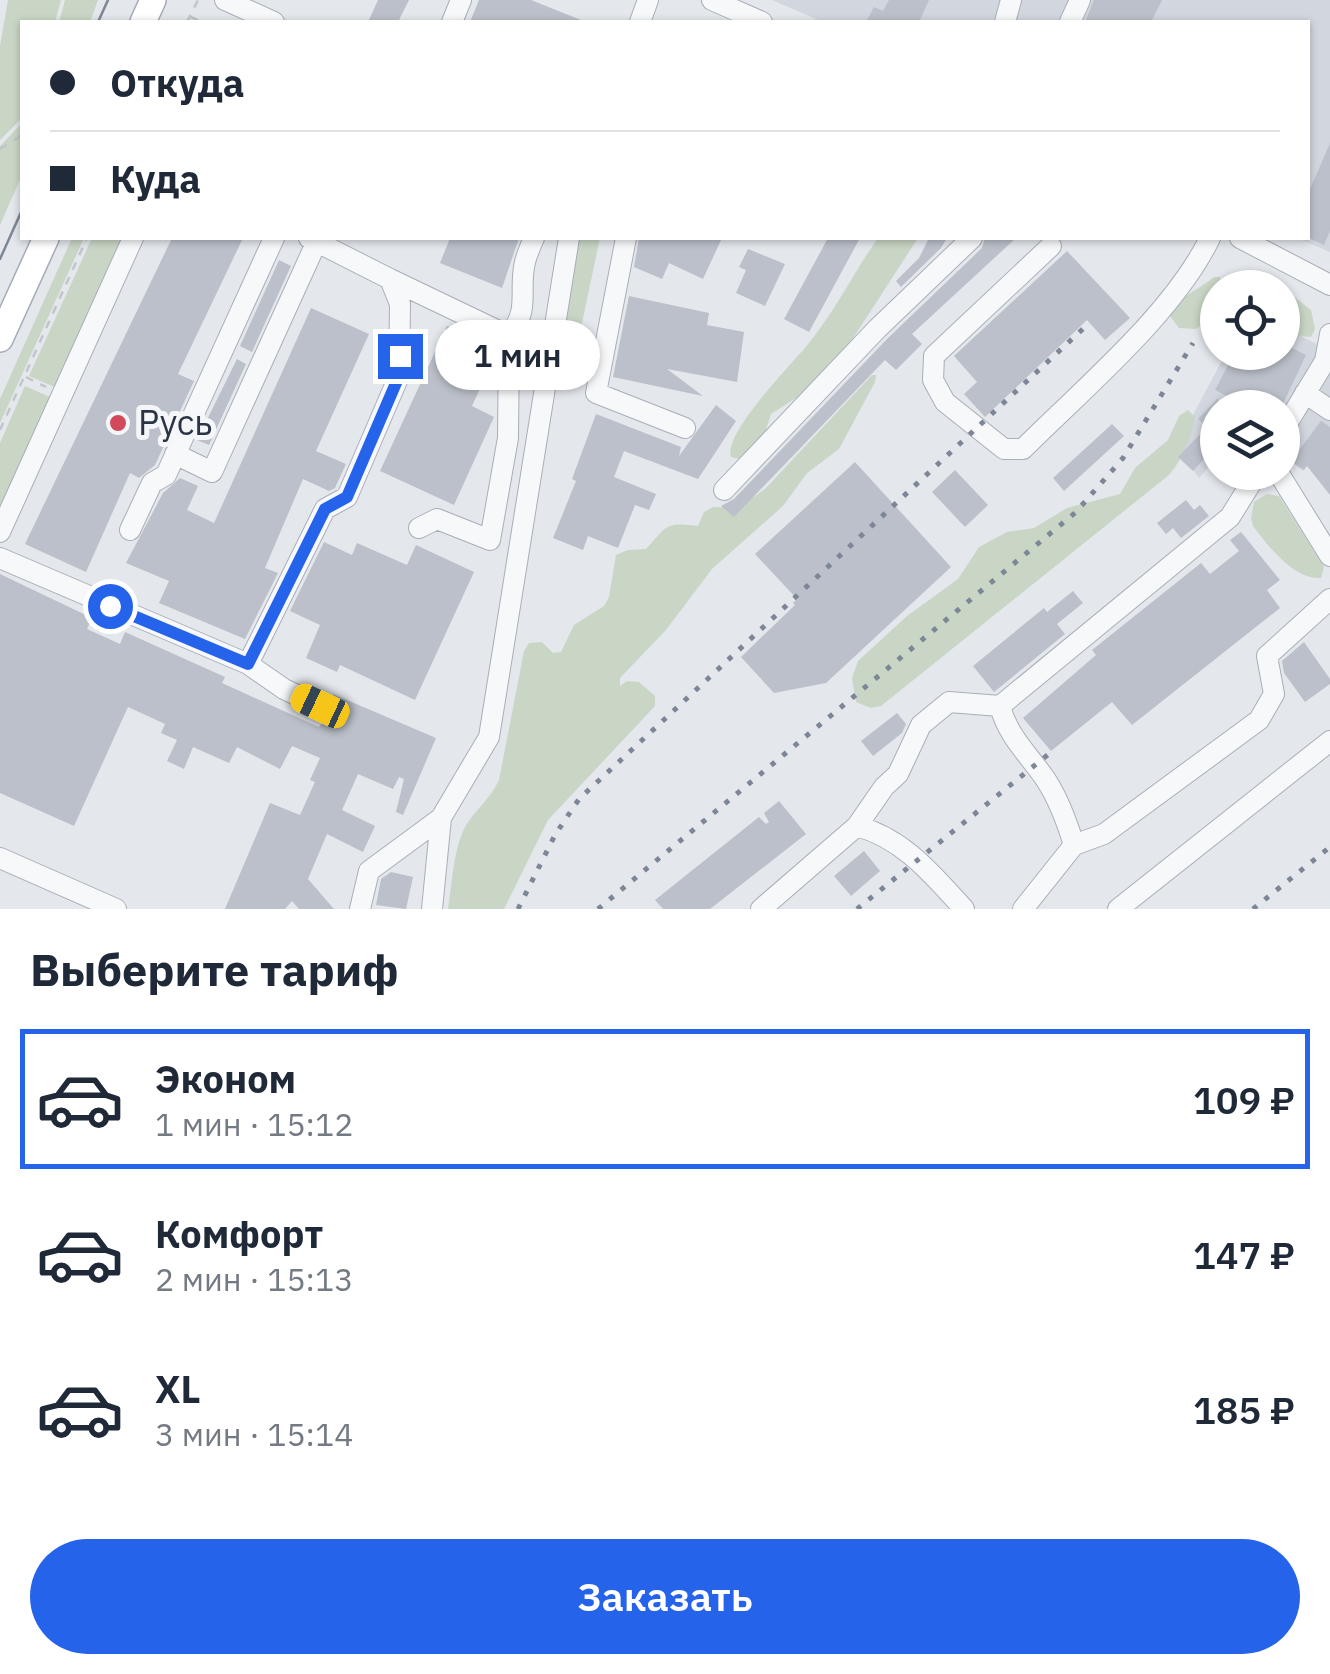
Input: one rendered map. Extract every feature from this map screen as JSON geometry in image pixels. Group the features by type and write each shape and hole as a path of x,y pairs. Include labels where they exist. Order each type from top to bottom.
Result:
{"main road":[{"path":"0,339 45,240"}],"street":[{"path":"225,0 270,20"},
{"path":"716,9 755,20"},
{"path":"0,532 133,240"},
{"path":"130,530 152,482 166,475 273,240"},
{"path":"176,454 212,472 313,240 509,336"},
{"path":"419,528 437,519 490,540 508,438 509,336 520,322 525,300 524,264 533,240"},
{"path":"360,909 370,871 442,818 489,737 569,240"},
{"path":"626,240 596,392 684,428"},
{"path":"724,490 876,329 970,240"},
{"path":"1051,246 934,356 932,380 945,402 1004,449 1023,449 1168,303 1196,268 1209,240"},
{"path":"1243,240 1329,289"},
{"path":"248,664 325,509 347,497 399,376 400,304 390,279"},
{"path":"1300,402 1324,361 1330,334"},
{"path":"1305,394 1330,410"},
{"path":"761,909 857,826 898,774 921,726 949,702 1000,706 1230,517 1247,490"},
{"path":"1289,490 1330,556"},
{"path":"0,558 248,664 284,690 320,706"},
{"path":"1023,909 1074,845 1104,834 1259,720 1274,694 1267,656 1330,599"},
{"path":"1000,706 1005,725 1048,784 1065,816 1074,845"},
{"path":"1118,909 1330,741"},
{"path":"432,909 442,818"},
{"path":"857,826 899,844 964,909"},
{"path":"0,858 116,909"}],"path":[{"path":"188,20 198,0"},
{"path":"190,17 197,20"},
{"path":"0,430 86,240"},
{"path":"24,377 61,394"}],"shaded area":[{"path":"772,0 1330,0 1330,252 1302,240 1310,240 1310,20 818,20"},
{"path":"1300,336 1330,351 1330,435 1303,471 1300,390 1206,390 1217,370 1300,370"},
{"path":"1200,402 1199,478 1176,447"}],"green space":[{"path":"8,0 61,0 56,20 20,20 20,120 0,140 0,46"},
{"path":"65,0 98,0 91,20 60,20"},
{"path":"20,125 20,180 0,225 0,146"},
{"path":"71,240 83,240 0,423 0,399"},
{"path":"91,240 125,240 57,388 29,376"},
{"path":"572,240 600,240 572,370 569,379 555,378"},
{"path":"877,240 917,240 848,346 804,393 771,414 765,433 740,459 731,457 731,446 748,416 818,331"},
{"path":"1200,286 1200,326 1196,329 1179,328 1169,315 1183,298"},
{"path":"1300,301 1311,310 1315,329 1311,337 1300,336"},
{"path":"876,375 875,382 839,449 807,473 783,506 712,569 666,630 620,678 620,686 627,681 639,682 655,696 655,706 548,820 504,909 448,909 463,831 499,780 524,651 529,643 542,642 553,653 561,652 574,625 604,606 616,555 646,549 673,525 698,526 704,512 713,507 738,508 765,489"},
{"path":"25,386 52,398 0,513 0,443"},
{"path":"1188,410 1195,417 1191,432 1169,475 881,706 871,708 856,702 852,678 858,661 907,616 958,579 979,547 1007,532 1034,528 1067,508 1120,494 1135,468 1168,440 1179,416"},
{"path":"1267,494 1279,496 1324,567 1321,578 1292,568 1253,526 1254,502"}],"building":[{"path":"378,0 409,0 399,20 369,20"},
{"path":"479,0 531,0 581,20 471,20"},
{"path":"889,0 929,0 920,20 867,20 874,7 883,11"},
{"path":"1094,0 1162,0 1152,20 1086,20"},
{"path":"1330,143 1330,231 1324,245 1310,239 1310,189"},
{"name":"Русь","path":"171,240 242,240 178,374 194,381 155,465 139,478 130,473 86,572 25,544"},
{"path":"449,240 518,240 502,288 440,263"},
{"path":"639,240 721,240 703,279 669,263 662,279 634,267"},
{"path":"827,240 859,240 809,332 784,319"},
{"path":"928,240 946,240 901,287 896,281 919,258"},
{"path":"984,240 1014,240 912,334 922,344 896,370 885,360 734,517 721,506 734,499 887,339 982,248"},
{"path":"748,249 785,264 765,306 736,293 746,270 739,267"},
{"path":"1067,251 1130,318 1105,340 1087,320 985,417 964,394 977,382 954,356"},
{"path":"279,260 291,266 252,352 240,346"},
{"path":"629,296 709,313 707,325 744,332 737,382 667,369 703,396 613,377"},
{"path":"311,308 369,334 316,451 346,464 335,488 329,491 303,479 265,568 278,573 245,639 159,603 169,581 126,563 163,493 180,478 198,486 187,510 214,523"},
{"path":"447,326 495,348 472,406 494,417 454,505 380,471"},
{"path":"237,359 246,364 209,445 197,440"},
{"path":"1226,370 1299,370 1289,390 1215,390"},
{"path":"716,405 736,421 698,479 624,451 614,477 656,494 649,510 635,505 618,548 588,536 583,550 553,538 576,481 572,479 596,414 681,447 679,456"},
{"path":"1321,421 1330,427 1330,495 1307,466 1304,470 1300,467 1300,449"},
{"path":"1112,424 1124,436 1064,491 1053,478"},
{"path":"1200,434 1200,463 1193,471 1178,457"},
{"path":"855,462 951,567 826,683 774,693 741,657 797,599 755,554"},
{"path":"955,470 988,505 965,527 932,492"},
{"path":"1186,500 1194,510 1200,505 1209,516 1181,538 1173,528 1166,534 1157,523"},
{"path":"1241,532 1280,580 1267,590 1280,608 1132,725 1112,702 1051,751 1023,718 1096,655 1092,650 1201,563 1210,574 1239,551 1230,540"},
{"path":"324,542 352,555 357,543 407,565 416,545 474,572 415,700 340,665 337,672 306,658 320,625 290,611"},
{"path":"0,574 92,618 87,629 120,644 125,632 225,677 222,683 319,727 333,711 333,694 436,738 403,815 396,812 404,779 399,777 393,789 358,774 342,810 375,826 363,852 327,834 308,879 334,909 299,909 292,901 285,909 225,909 270,803 300,815 315,782 310,780 320,758 292,746 280,769 237,747 229,763 193,747 184,769 167,761 177,740 161,733 165,724 128,707 74,826 0,793"},
{"path":"1073,591 1083,603 1057,624 1065,634 994,692 973,666 1044,608 1047,612"},
{"path":"1304,642 1330,679 1330,684 1305,702 1284,673 1282,661"},
{"path":"897,713 906,724 902,733 873,756 861,741"},
{"path":"779,801 806,834 710,909 663,909 655,900 759,817 766,824 769,822 764,813"},
{"path":"864,851 880,871 851,896 834,876"},
{"path":"391,872 413,877 406,909 376,905 381,879"}],"tram line":[{"path":"99,20 108,0"},
{"path":"0,259 20,214"}],"railway":[{"path":"518,909 555,835 579,799 1087,325"},
{"path":"598,909 1076,512 1123,458 1193,343"},
{"path":"857,909 1050,753"},
{"path":"1253,909 1330,847"}],"place":[{"name":"Русь","path":"118,423"}],"route":[{"path":"110,606 248,664 325,509 347,497 399,376 400,356"}]}
